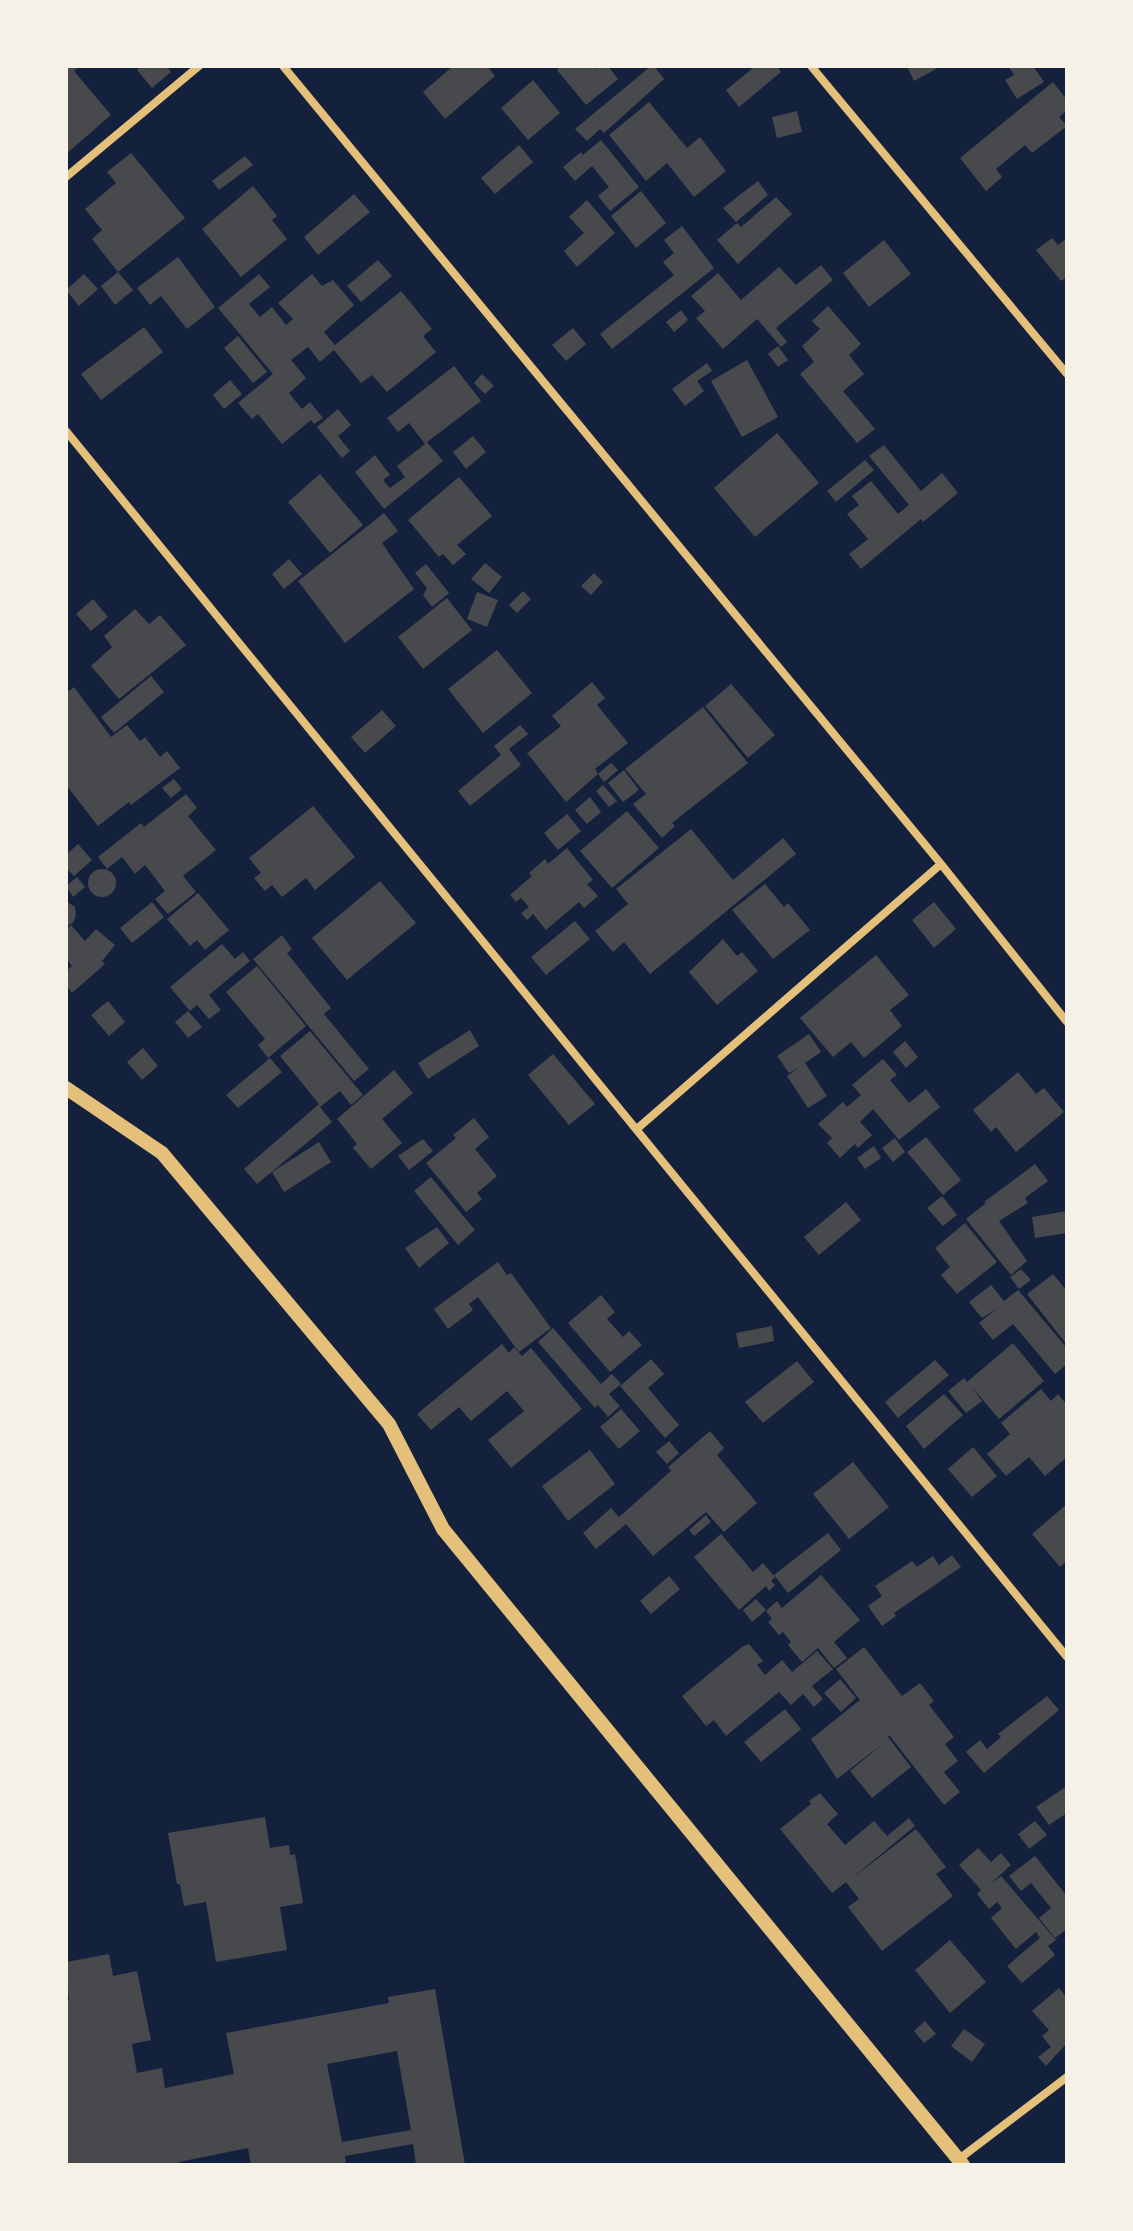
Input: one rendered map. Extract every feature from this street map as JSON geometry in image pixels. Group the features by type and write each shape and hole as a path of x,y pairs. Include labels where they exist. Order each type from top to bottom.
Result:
{"street":[{"path":"66,177 199,66"},
{"path":"283,66 941,864 1067,1022"},
{"path":"811,66 1067,374"},
{"path":"66,431 1067,1657"},
{"path":"638,1128 941,864"},
{"path":"66,1088 162,1153 370,1400 389,1424 443,1529 961,2162 1067,2077"}],"building":[{"path":"66,66 79,66 74,71 111,115 66,154"},
{"path":"142,66 166,66 171,72 152,88 137,70"},
{"path":"453,66 487,66 495,76 445,119 423,92"},
{"path":"560,66 593,66 595,69 608,66 618,79 586,105 557,70"},
{"path":"651,66 664,79 604,133 600,129 587,141 575,129"},
{"path":"751,66 777,66 781,72 739,107 726,90 753,68"},
{"path":"907,66 934,66 936,69 914,81"},
{"path":"1008,66 1033,66 1044,82 1017,99 1005,80 1014,75"},
{"path":"533,80 560,113 528,140 501,108"},
{"path":"1053,82 1067,100 1067,110 1059,117 1067,126 1032,153 1025,145 996,169 1002,177 986,191 960,158"},
{"path":"649,102 687,148 700,137 726,171 694,197 667,163 646,181 609,135"},
{"path":"797,111 802,132 777,138 772,117"},
{"path":"601,140 639,187 610,211 598,196 609,187 592,166 575,181 563,167"},
{"path":"519,145 533,162 495,194 481,178"},
{"path":"131,153 185,218 118,272 92,239 102,230 85,209 116,183 107,172"},
{"path":"245,156 253,165 219,190 212,181"},
{"path":"758,181 768,195 736,222 723,208"},
{"path":"253,186 277,216 272,220 287,239 241,277 202,229"},
{"path":"641,191 666,223 636,248 611,216"},
{"path":"354,194 370,212 318,255 304,237"},
{"path":"776,197 792,214 738,264 717,240 737,223 741,227"},
{"path":"587,200 615,233 577,267 564,251 584,233 569,217"},
{"path":"682,226 714,268 612,349 600,334 674,275 663,262 674,253 664,240"},
{"path":"1052,238 1058,245 1067,238 1067,277 1061,281 1036,250"},
{"path":"884,240 911,274 869,307 843,273"},
{"path":"178,257 215,307 187,329 161,296 150,305 137,288"},
{"path":"378,260 392,276 361,302 347,286"},
{"path":"821,265 833,280 776,328 787,342 781,347 757,319 723,349 696,318 705,311 691,296 718,273 741,300 779,267 796,285"},
{"path":"118,272 133,290 115,305 101,286"},
{"path":"84,274 98,289 79,306 66,290"},
{"path":"259,274 270,287 249,304 260,317 272,307 286,325 293,319 278,303 312,274 322,286 333,280 354,305 324,332 335,345 401,291 432,329 423,336 436,352 387,392 372,375 361,383 334,350 320,362 308,347 291,360 306,378 289,393 302,409 310,402 323,418 314,424 311,420 282,444 258,414 252,419 238,403 273,374 218,308"},
{"path":"828,306 861,344 849,355 864,374 843,391 875,429 857,443 800,374 814,362 802,346 820,329 812,321"},
{"path":"681,310 688,320 674,332 666,322"},
{"path":"144,327 163,352 101,400 81,374"},
{"path":"573,328 586,344 566,361 552,345"},
{"path":"238,336 267,372 253,383 224,348"},
{"path":"778,346 788,360 778,367 768,354"},
{"path":"747,360 778,417 742,437 711,381"},
{"path":"707,363 712,371 697,381 704,391 685,406 672,389"},
{"path":"454,366 481,401 427,442 443,461 384,509 355,472 375,455 390,475 383,480 390,488 405,477 397,466 425,444 409,423 398,432 387,418"},
{"path":"482,374 494,386 485,394 474,383"},
{"path":"230,380 242,394 224,409 213,395"},
{"path":"338,409 351,425 338,436 350,451 342,458 317,427"},
{"path":"777,433 819,483 755,537 714,488"},
{"path":"473,436 486,452 466,469 453,452"},
{"path":"884,445 921,491 942,473 958,493 861,569 849,554 868,539 847,514 859,505 852,496 871,481 898,514 909,505 869,456"},
{"path":"865,460 874,470 836,502 827,491"},
{"path":"320,474 363,525 330,553 288,502"},
{"path":"459,477 492,516 457,545 466,554 453,565 443,554 439,557 408,520"},
{"path":"384,513 398,531 382,543 414,589 345,643 298,581"},
{"path":"289,559 302,574 284,589 272,574"},
{"path":"485,563 502,577 489,593 471,579"},
{"path":"426,564 449,593 432,607 423,595 427,588 415,573"},
{"path":"594,573 603,582 591,595 581,586"},
{"path":"523,591 531,599 517,613 509,605"},
{"path":"477,592 498,600 487,627 467,619"},
{"path":"447,598 472,630 423,669 398,637"},
{"path":"93,599 108,617 91,631 76,614"},
{"path":"135,609 149,624 160,615 186,645 119,699 91,666 112,647 104,636"},
{"path":"497,650 532,693 483,733 448,689"},
{"path":"151,676 164,692 114,733 101,717"},
{"path":"592,682 605,698 597,705 628,743 595,769 598,774 566,802 527,753 561,726 552,716"},
{"path":"731,684 775,735 748,758 705,706"},
{"path":"74,687 111,737 127,725 140,741 145,737 160,757 167,751 180,768 98,826 66,785 66,693"},
{"path":"703,707 748,763 672,823 675,826 662,838 633,804 646,794 625,769"},
{"path":"382,710 396,726 365,753 351,737"},
{"path":"520,725 528,734 509,749 521,765 470,806 458,791 501,755 494,746"},
{"path":"611,763 618,770 604,782 598,774"},
{"path":"624,770 639,790 623,802 608,783"},
{"path":"174,779 182,789 171,798 162,788"},
{"path":"603,785 617,801 609,807 596,791"},
{"path":"186,794 197,808 188,816 216,850 183,876 196,892 168,914 155,899 165,891 145,865 135,874 122,857 107,869 98,857 141,823 144,827"},
{"path":"590,797 601,812 587,824 575,810"},
{"path":"313,806 355,857 315,890 306,878 282,897 272,885 265,891 254,878 261,873 249,858"},
{"path":"627,811 659,848 612,888 580,851"},
{"path":"567,814 581,831 558,850 544,833"},
{"path":"691,829 733,880 783,838 796,854 650,974 624,942 613,952 595,931 628,904 616,889"},
{"path":"78,844 92,860 74,876 66,868 66,855"},
{"path":"567,848 593,880 587,884 598,896 584,908 579,902 546,930 533,914 527,920 521,913 529,907 521,898 516,902 510,895 532,876 529,873 545,859 548,864"},
{"path":"102,869 112,873 116,883 112,893 102,897 92,893 88,883 92,873"},
{"path":"77,877 85,887 73,897 66,886"},
{"path":"380,881 416,923 347,980 312,938"},
{"path":"765,884 784,907 788,903 810,930 773,959 732,910"},
{"path":"198,893 229,930 205,950 197,940 190,946 167,919"},
{"path":"66,901 75,907 76,915 73,923 66,926"},
{"path":"152,902 164,917 132,943 120,928"},
{"path":"934,902 956,929 934,948 912,920"},
{"path":"575,921 590,939 546,975 531,957"},
{"path":"71,925 85,941 96,929 115,945 102,961 105,964 72,993 66,985 66,971 72,966 66,958 66,929"},
{"path":"282,935 292,949 287,953 331,1008 324,1014 369,1069 354,1081 253,959"},
{"path":"723,939 737,956 742,952 758,971 717,1005 689,972"},
{"path":"222,944 235,959 243,952 250,961 209,995 221,1010 209,1019 197,1005 190,1011 170,987"},
{"path":"876,955 909,995 890,1010 902,1026 864,1058 851,1042 833,1057 800,1018"},
{"path":"257,966 306,1026 268,1058 258,1045 265,1039 226,992"},
{"path":"108,1001 125,1022 109,1036 91,1015"},
{"path":"188,1011 202,1027 188,1038 175,1022"},
{"path":"470,1030 479,1046 428,1079 418,1063"},
{"path":"310,1031 363,1095 351,1105 340,1091 320,1107 332,1122 257,1184 244,1169 319,1104 280,1056"},
{"path":"809,1034 821,1052 805,1063 827,1096 808,1108 787,1076 800,1067 789,1073 777,1056"},
{"path":"905,1041 918,1057 906,1068 893,1052"},
{"path":"143,1048 158,1066 142,1080 127,1062"},
{"path":"553,1054 595,1104 569,1125 528,1075"},
{"path":"270,1058 282,1072 238,1108 226,1095"},
{"path":"883,1059 897,1075 890,1080 909,1103 926,1089 940,1107 899,1140 873,1109 860,1122 872,1135 858,1148 855,1144 840,1158 827,1143 832,1138 818,1124 843,1102 847,1107 861,1095 852,1085"},
{"path":"394,1070 413,1093 382,1119 402,1143 371,1169 353,1148 357,1144 337,1119"},
{"path":"1018,1072 1036,1094 1044,1088 1064,1112 1016,1152 996,1127 991,1132 973,1110"},
{"path":"474,1118 489,1137 475,1149 497,1176 477,1193 482,1199 466,1212 426,1163"},
{"path":"926,1137 961,1180 943,1195 907,1152"},
{"path":"895,1138 905,1152 893,1162 882,1148"},
{"path":"423,1139 433,1151 409,1170 398,1156"},
{"path":"319,1142 331,1162 284,1192 272,1172"},
{"path":"874,1146 881,1158 865,1169 857,1158"},
{"path":"1035,1164 1048,1181 1025,1198 1028,1203 999,1221 1027,1261 1011,1275 966,1219"},
{"path":"431,1177 475,1230 458,1245 414,1191"},
{"path":"942,1196 957,1215 943,1226 927,1208"},
{"path":"846,1202 861,1220 819,1255 804,1237"},
{"path":"1067,1211 1067,1233 1035,1238 1032,1217"},
{"path":"965,1223 997,1262 957,1294 941,1275 950,1267 935,1248"},
{"path":"437,1227 449,1243 419,1268 405,1248"},
{"path":"498,1262 507,1275 511,1273 551,1328 519,1352 478,1297 469,1304 473,1310 448,1329 434,1309"},
{"path":"1021,1269 1031,1280 1019,1289 1010,1277"},
{"path":"1053,1274 1067,1291 1067,1345 1027,1294"},
{"path":"991,1285 1004,1301 1018,1290 1067,1348 1067,1364 1055,1374 1013,1324 993,1340 979,1323 996,1309 982,1318 969,1302"},
{"path":"601,1295 615,1312 607,1319 623,1337 629,1331 642,1345 610,1372 568,1323"},
{"path":"772,1326 774,1341 739,1348 736,1333"},
{"path":"553,1328 601,1384 612,1374 621,1384 609,1394 620,1406 608,1417 598,1405 595,1408 538,1342"},
{"path":"1013,1343 1044,1381 999,1419 972,1387 982,1401 966,1413 948,1391 964,1378 967,1382"},
{"path":"502,1344 509,1353 514,1347 522,1356 531,1348 582,1409 511,1468 488,1440 524,1411 507,1391 471,1421 459,1407 431,1430 417,1414"},
{"path":"651,1359 664,1374 648,1388 679,1425 665,1438 620,1386"},
{"path":"935,1360 949,1375 898,1418 885,1402"},
{"path":"797,1361 814,1382 763,1423 745,1402"},
{"path":"1041,1389 1051,1401 1058,1394 1067,1405 1067,1457 1045,1476 1029,1457 1006,1476 987,1454 1010,1434 1001,1423"},
{"path":"944,1394 963,1415 924,1449 906,1426"},
{"path":"621,1409 640,1431 619,1449 600,1427"},
{"path":"710,1431 724,1448 717,1455 757,1503 724,1532 706,1512 653,1556 626,1524 596,1549 583,1533 611,1508 619,1517 671,1471 668,1467"},
{"path":"669,1441 679,1453 667,1464 656,1452"},
{"path":"973,1447 997,1476 972,1497 948,1469"},
{"path":"590,1450 615,1484 568,1521 542,1486"},
{"path":"853,1462 889,1507 849,1539 813,1494"},
{"path":"1067,1504 1067,1561 1060,1567 1032,1534"},
{"path":"706,1515 711,1522 694,1536 689,1530"},
{"path":"828,1533 841,1550 788,1593 774,1575"},
{"path":"721,1534 753,1572 763,1563 775,1577 771,1581 775,1585 769,1591 766,1586 739,1610 694,1557"},
{"path":"952,1555 961,1567 894,1613 896,1616 882,1626 868,1606 882,1596 875,1586 912,1561 917,1567 933,1556 939,1565"},
{"path":"821,1575 860,1620 834,1642 847,1658 834,1668 818,1648 802,1662 788,1645 791,1642 783,1632 779,1635 768,1622 772,1619 766,1611 777,1601 782,1608"},
{"path":"669,1576 680,1589 651,1614 640,1601"},
{"path":"756,1599 766,1610 752,1622 743,1610"},
{"path":"749,1644 763,1661 757,1665 765,1675 782,1660 792,1672 817,1651 833,1669 812,1686 823,1699 814,1707 803,1694 791,1705 779,1692 726,1736 714,1720 706,1726 682,1696"},
{"path":"864,1647 902,1696 920,1683 934,1701 929,1705 954,1737 945,1744 958,1761 944,1772 960,1792 944,1805 889,1735 911,1767 872,1798 850,1771 885,1742 837,1779 811,1739 860,1700 836,1669"},
{"path":"840,1679 856,1698 841,1712 824,1693"},
{"path":"1047,1696 1059,1710 984,1773 966,1752 980,1740 987,1749 1001,1737 998,1734"},
{"path":"785,1709 801,1729 761,1762 744,1742"},
{"path":"1067,1786 1067,1813 1049,1825 1036,1807"},
{"path":"820,1793 838,1814 827,1824 845,1845 874,1821 887,1836 909,1818 915,1826 851,1879 916,1829 946,1867 936,1874 953,1896 882,1951 848,1907 859,1899 846,1882 832,1893 780,1829"},
{"path":"265,1817 270,1848 289,1845 290,1855 295,1854 303,1903 280,1907 287,1950 216,1962 206,1902 184,1906 168,1833"},
{"path":"1035,1821 1047,1835 1029,1849 1018,1834"},
{"path":"978,1848 991,1862 1001,1853 1011,1865 989,1885 1001,1876 1056,1940 1048,1946 1055,1955 1022,1983 1007,1966 1040,1938 1036,1932 1016,1949 991,1918 1002,1908 997,1902 989,1909 977,1894 981,1890 959,1865"},
{"path":"1035,1856 1067,1896 1067,1929 1055,1938 1039,1918 1051,1908 1031,1883 1021,1891 1009,1876"},
{"path":"950,1940 986,1982 950,2013 915,1970"},
{"path":"109,1954 113,1976 137,1971 151,2040 132,2044 137,2073 162,2068 165,2088 234,2074 226,2033 389,2003 388,1997 435,1989 465,2165 416,2165 413,2144 345,2156 346,2165 251,2165 248,2148 179,2162 180,2165 66,2165 66,2001 69,2000 66,1962","holes":["397,2051 411,2130 342,2142 327,2064"]},
{"path":"1059,1988 1067,1998 1067,2043 1046,2066 1038,2057 1051,2047 1042,2036 1049,2030 1032,2011"},
{"path":"925,2021 936,2034 924,2043 914,2031"},
{"path":"964,2029 985,2044 972,2062 951,2046"}]}
